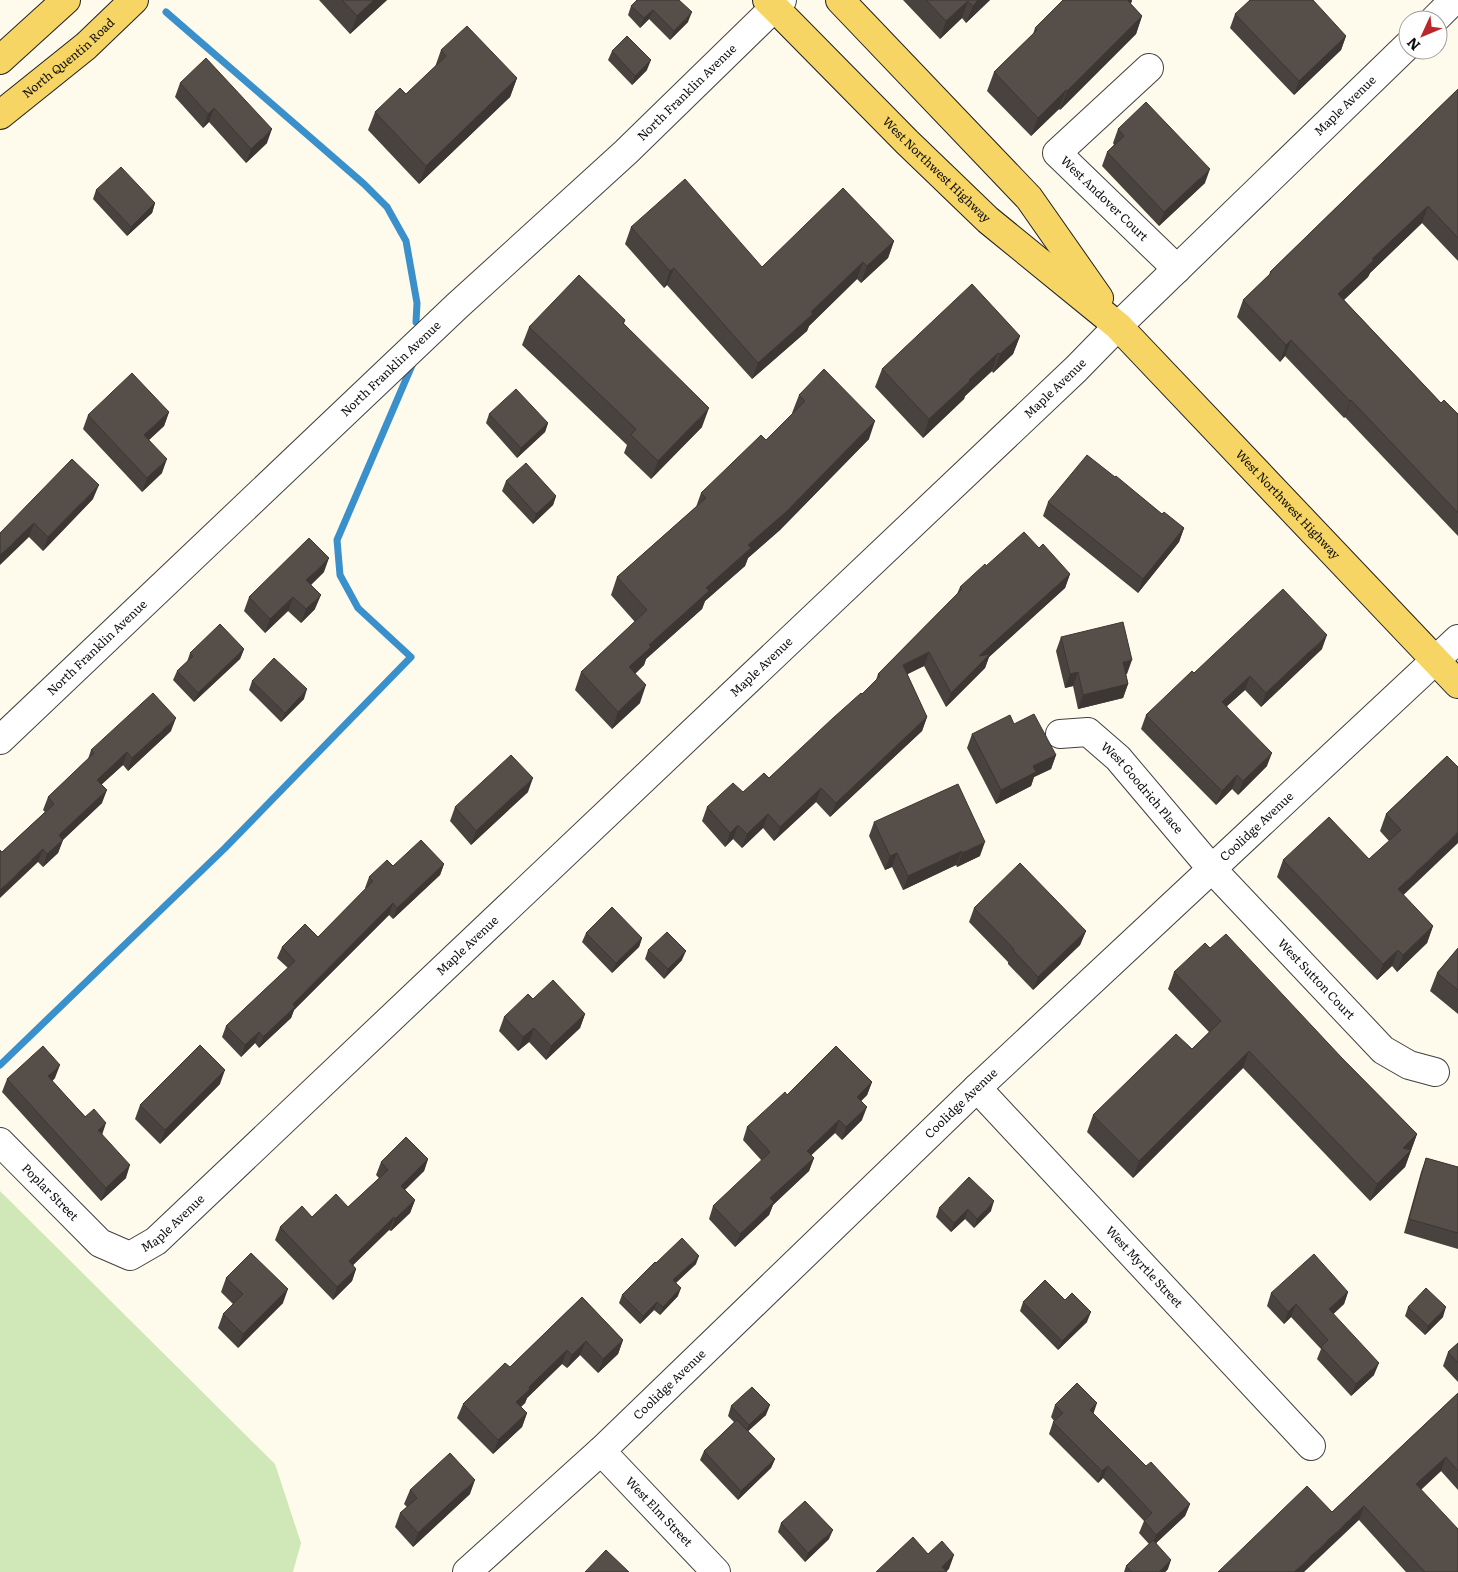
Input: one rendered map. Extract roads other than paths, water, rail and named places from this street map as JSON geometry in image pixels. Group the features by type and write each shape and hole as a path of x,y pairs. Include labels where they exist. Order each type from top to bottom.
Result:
{"main road":[{"path":"0,60 66,0"},
{"name":"North Quentin Road","path":"0,115 86,46 134,0"},
{"name":"West Northwest Highway","path":"840,0 1029,198 1118,326"},
{"name":"West Northwest Highway","path":"775,2 907,142 988,220 1118,326 1458,684"}],"street":[{"path":"1444,10 1454,0"},
{"name":"North Franklin Avenue","path":"0,740 457,306 626,152 775,2"},
{"name":"Maple Avenue","path":"100,1243 130,1256 156,1241 1047,397 1176,269 1398,55"},
{"name":"West Andover Court","path":"1149,68 1057,154 1176,269"},
{"name":"Coolidge Avenue","path":"467,1572 601,1451 977,1088 1458,639"},
{"name":"West Goodrich Place","path":"1060,734 1088,732 1118,758 1211,868"},
{"name":"West Sutton Court","path":"1211,868 1383,1050 1409,1065 1435,1072"},
{"name":"West Myrtle Street","path":"977,1088 1310,1446"},
{"name":"Poplar Street","path":"0,1142 100,1243"},
{"name":"West Elm Street","path":"601,1451 716,1572"}],"waterway":[{"path":"166,12 364,184 387,207 406,241 417,303 416,322"},
{"path":"0,1065 225,848 411,657 358,608 340,575 337,540 413,363"}]}
